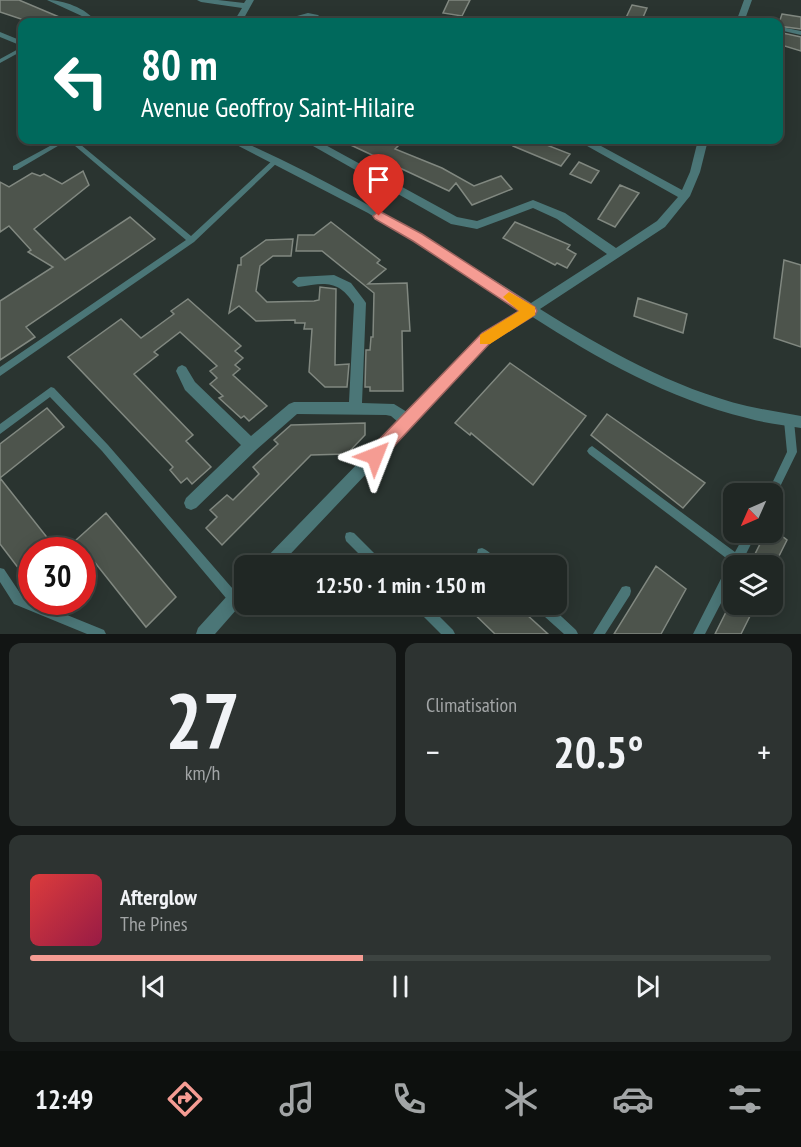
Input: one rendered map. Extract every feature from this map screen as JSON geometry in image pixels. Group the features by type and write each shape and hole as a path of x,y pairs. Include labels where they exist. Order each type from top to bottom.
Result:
{"street":[{"path":"51,0 89,18"},
{"path":"201,0 248,3 240,18"},
{"path":"741,18 748,0"},
{"path":"298,18 308,15 317,18"},
{"path":"0,34 18,42"},
{"path":"241,144 277,160 417,237 530,311 627,367 671,387 795,422"},
{"path":"316,144 455,221 477,225 533,204 546,207 561,216 615,254"},
{"path":"590,144 685,196"},
{"path":"279,555 486,338 661,224 685,196 695,172 702,144"},
{"path":"298,282 330,278 342,282 352,290 360,303 356,407"},
{"path":"182,371 190,386 251,445"},
{"path":"191,503 251,445 294,408 356,407 394,410 408,422"},
{"path":"204,634 234,602"}],"lane":[{"path":"783,29 801,33"},
{"path":"0,61 18,51"},
{"path":"15,168 58,144"},
{"path":"76,144 191,240"},
{"path":"0,372 191,240 277,160"},
{"path":"0,430 51,391 234,588"},
{"path":"777,483 792,452 795,422"},
{"path":"592,451 724,555"},
{"path":"350,537 368,555"},
{"path":"0,573 18,600 100,634"},
{"path":"699,634 723,587"},
{"path":"599,634 626,591"},
{"path":"430,615 449,634"},
{"path":"551,615 572,634"}],"building":[{"path":"0,0 19,0 62,18 18,18 0,12"},
{"path":"449,0 470,0 462,16 443,13"},
{"path":"632,5 647,8 643,18 626,18"},
{"path":"782,14 801,17 801,29 783,27 783,18 781,18"},
{"path":"783,33 801,37 801,51 783,46"},
{"path":"349,144 397,144 399,145 395,149 442,168 474,186 501,176 512,189 472,205 456,183 449,191"},
{"path":"514,144 544,144 570,154 561,166 513,146"},
{"path":"579,162 599,171 591,183 570,174"},
{"path":"83,171 89,185 34,229 65,260 130,217 155,239 26,327 35,337 0,360 0,301 53,267 28,252 31,250 9,226 0,232 0,182 9,187 32,173 40,176 44,174 62,184"},
{"path":"620,185 639,193 615,227 598,219"},
{"path":"331,222 380,260 377,263 386,269 368,284 407,283 410,331 402,331 403,391 370,391 370,387 365,387 366,350 370,350 371,337 373,337 374,293 322,251 296,251 298,235 314,235"},
{"path":"515,222 570,245 567,249 576,254 567,268 557,263 555,265 503,238"},
{"path":"293,239 291,256 273,256 260,266 256,291 267,302 314,301 319,300 320,287 336,289 335,365 349,364 347,387 325,387 309,372 312,329 304,329 305,323 295,323 295,320 256,321 239,306 229,313 241,258 266,240"},
{"path":"784,260 801,265 801,347 774,338"},
{"path":"638,298 687,314 683,333 634,316"},
{"path":"188,299 241,346 235,351 243,358 235,365 240,369 233,375 267,406 249,421 244,416 241,418 219,398 223,396 210,384 217,378 210,371 217,366 180,332 154,352 158,355 134,374 193,435 186,441 211,467 192,484 187,478 181,483 170,470 173,467 68,357 121,319 141,338 174,314 171,311"},
{"path":"510,363 586,416 533,485 471,433 470,435 455,423"},
{"path":"47,408 64,427 0,478 0,444"},
{"path":"607,414 705,483 683,508 591,435"},
{"path":"365,423 365,435 347,454 311,455 222,545 206,528 217,517 210,510 227,495 233,500 259,474 253,467 278,444 274,440 291,425"},
{"path":"0,478 47,537 18,537 18,568 0,544"},
{"path":"106,513 176,597 146,627 96,564 96,537 79,537"},
{"path":"783,537 787,540 780,555 754,555 760,543 783,543"},
{"path":"656,566 686,589 661,634 614,634"},
{"path":"475,615 527,615 548,634 495,634"},
{"path":"724,615 750,615 741,634 715,634"}],"slow traffic":[{"path":"485,340 530,311 509,297"}],"route":[{"path":"375,456 486,338 530,311 417,237 379,216"}]}
